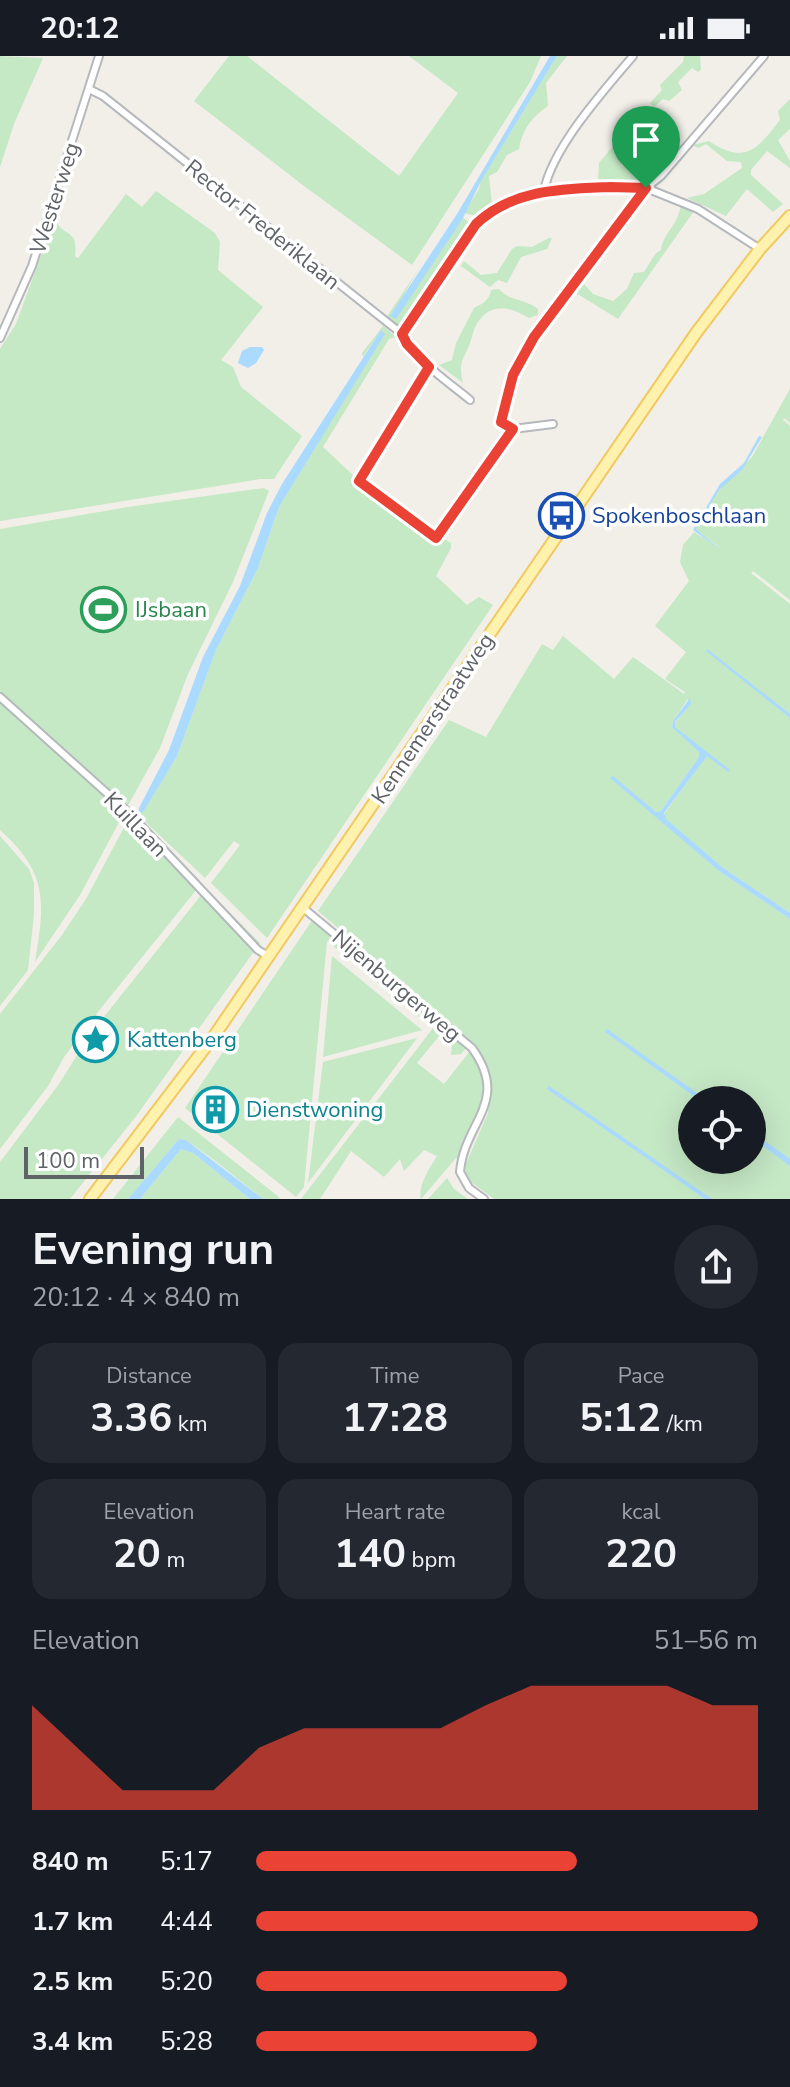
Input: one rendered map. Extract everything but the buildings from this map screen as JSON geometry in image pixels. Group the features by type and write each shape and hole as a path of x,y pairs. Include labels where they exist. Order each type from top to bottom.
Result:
{"main road":[{"name":"Kennemerstraatweg","path":"90,1199 214,1036 263,953 302,907 696,333 760,249 790,216"},
{"name":"Kennemerstraatweg","path":"773,236 790,222"}],"street":[{"name":"Westerweg","path":"0,338 32,266 99,56"},
{"path":"544,191 546,178 558,155 633,56"},
{"path":"553,424 513,429 501,422 513,375 534,337 646,188 661,176 764,56"},
{"name":"Rector Frederiklaan","path":"89,89 103,96 402,334 407,344 429,367"},
{"path":"402,334 476,224 510,202 544,191 646,188 698,209 760,249"},
{"path":"470,400 429,367 359,481 436,538 513,429"},
{"name":"Kuillaan","path":"0,697 129,813 263,953"},
{"name":"Nijenburgerweg","path":"302,907 478,1056 485,1072 487,1096 460,1172 469,1188 484,1199"}],"green space":[{"path":"0,56 43,58 14,124 0,167"},
{"path":"229,56 247,56 399,176 458,93 409,56 541,56 530,82 412,265 194,101"},
{"path":"557,56 567,56 546,83 548,106 529,124 519,149 507,155 497,172 489,176 492,204 477,216 464,213 480,182"},
{"path":"684,56 700,56 701,70 698,72 692,68 678,82 682,90 669,101 663,99 654,107 650,103 662,90 660,85 683,62"},
{"path":"790,99 790,129 778,140 790,161 790,168 767,151 751,170 751,175 783,204 773,212 747,189 726,216 687,198 704,194 742,168 741,162 727,161 706,144 698,148 692,145 709,141 732,152 749,151 780,120 778,111"},
{"path":"617,141 625,142 618,154 622,166 637,167 652,178 647,184 598,181 599,163"},
{"path":"156,191 215,233 220,242 218,270 263,307 221,360 233,367 241,387 302,436 274,479 0,521 0,349 16,324 54,220 73,237 75,256 78,258 126,194 142,207"},
{"path":"681,205 694,211 618,319 576,293 583,283 593,294 613,301 627,289 634,273 644,272 661,250"},
{"path":"463,218 471,223 400,327 388,315 420,267 404,294"},
{"path":"552,238 547,249 521,257 507,283 498,280 490,287 461,266 464,261 481,275 497,273 512,249 517,246 532,247"},
{"path":"499,289 538,309 538,315 529,318 502,308 483,316 463,360 463,383 439,365 452,360 456,343 474,308 487,299 491,290"},
{"path":"383,326 396,337 389,339 323,447 355,477 357,484 432,539 451,543 436,576 467,605 479,597 493,605 267,938 211,883 240,845 234,841 205,878 138,815 144,811 177,756 216,650 258,568 279,507 384,334 381,330 363,357 362,353"},
{"path":"790,389 790,423 783,420 790,426 790,600 753,571 751,573 790,604 790,913 722,867 666,820 664,814 707,755 728,772 675,727 690,704 688,699 672,727 700,752 699,757 661,811 656,812 612,777 719,871 790,919 790,1199 494,1199 467,1179 465,1166 488,1113 490,1089 476,1049 440,1014 318,911 449,720 486,737 542,644 553,650 563,636 614,679 633,657 684,694 665,679 686,652 655,626 689,581 680,562 683,545 694,532 721,549 696,529 719,490 752,457"},
{"name":"IJsbaan","path":"264,488 269,491 233,582 188,674 160,748 127,807 0,692 0,529"},
{"path":"0,701 124,813 80,895 35,962 41,905 39,889 27,860 0,830"},
{"path":"129,818 201,884 97,1013 64,1057 48,1086 0,1149 0,1014 86,899"},
{"path":"0,836 29,869 34,883 34,914 28,970 0,1006"},
{"path":"206,889 260,943 137,1115 70,1199 0,1199 0,1162 59,1084 91,1033"},
{"path":"313,919 420,1008 419,1017 327,941 304,1187 296,1197 185,1108"},
{"path":"332,956 422,1030 323,1057"},
{"path":"437,1023 466,1048 461,1054 451,1055 452,1046 439,1036 417,1063 444,1084 470,1051 483,1077 482,1105 460,1160 456,1158 421,1199 423,1182 437,1156 424,1150 404,1171 400,1159 384,1177 351,1151 320,1199 301,1199"},
{"path":"417,1038 308,1183 323,1062"},
{"path":"178,1117 280,1199 263,1199 186,1140 179,1139 128,1199 113,1199"},
{"path":"181,1149 193,1153 250,1199 140,1199"},
{"path":"447,1178 454,1189 468,1199 428,1199"}],"water":[{"path":"550,56 557,56 481,181 463,218 396,319 390,316 457,214"},
{"path":"381,330 385,334 279,507 258,568 216,650 177,756 144,811 138,815 169,750 203,657 240,586 267,513 282,484"},
{"path":"262,347 264,350 256,363 248,368 238,363 242,351"},
{"path":"759,436 762,437 742,470 719,490 696,529 721,550 693,530 720,484 744,463"},
{"path":"706,651 790,714 790,718"},
{"path":"690,698 691,704 675,722 675,727 730,770 728,772 707,756 664,813 666,819 722,867 790,913 790,919 719,871 610,778 613,776 656,812 661,811 699,757 699,752 672,727 673,721"},
{"path":"607,1029 687,1086 680,1086 605,1032"},
{"path":"549,1086 712,1199 705,1199 547,1089"},
{"path":"179,1139 186,1140 263,1199 250,1199 193,1153 181,1149 140,1199 128,1199"},
{"path":"766,1142 790,1159 790,1166 766,1148"}],"place":[{"name":"Spokenboschlaan","path":"561,515"},
{"name":"IJsbaan","path":"104,609"},
{"name":"Kattenberg","path":"96,1039"},
{"name":"Dienstwoning","path":"215,1109"}],"route":[{"path":"646,188 534,337 513,375 501,422 513,429 436,538 359,481 429,367 407,344 402,334 476,224 510,202 544,191 646,188"}]}
